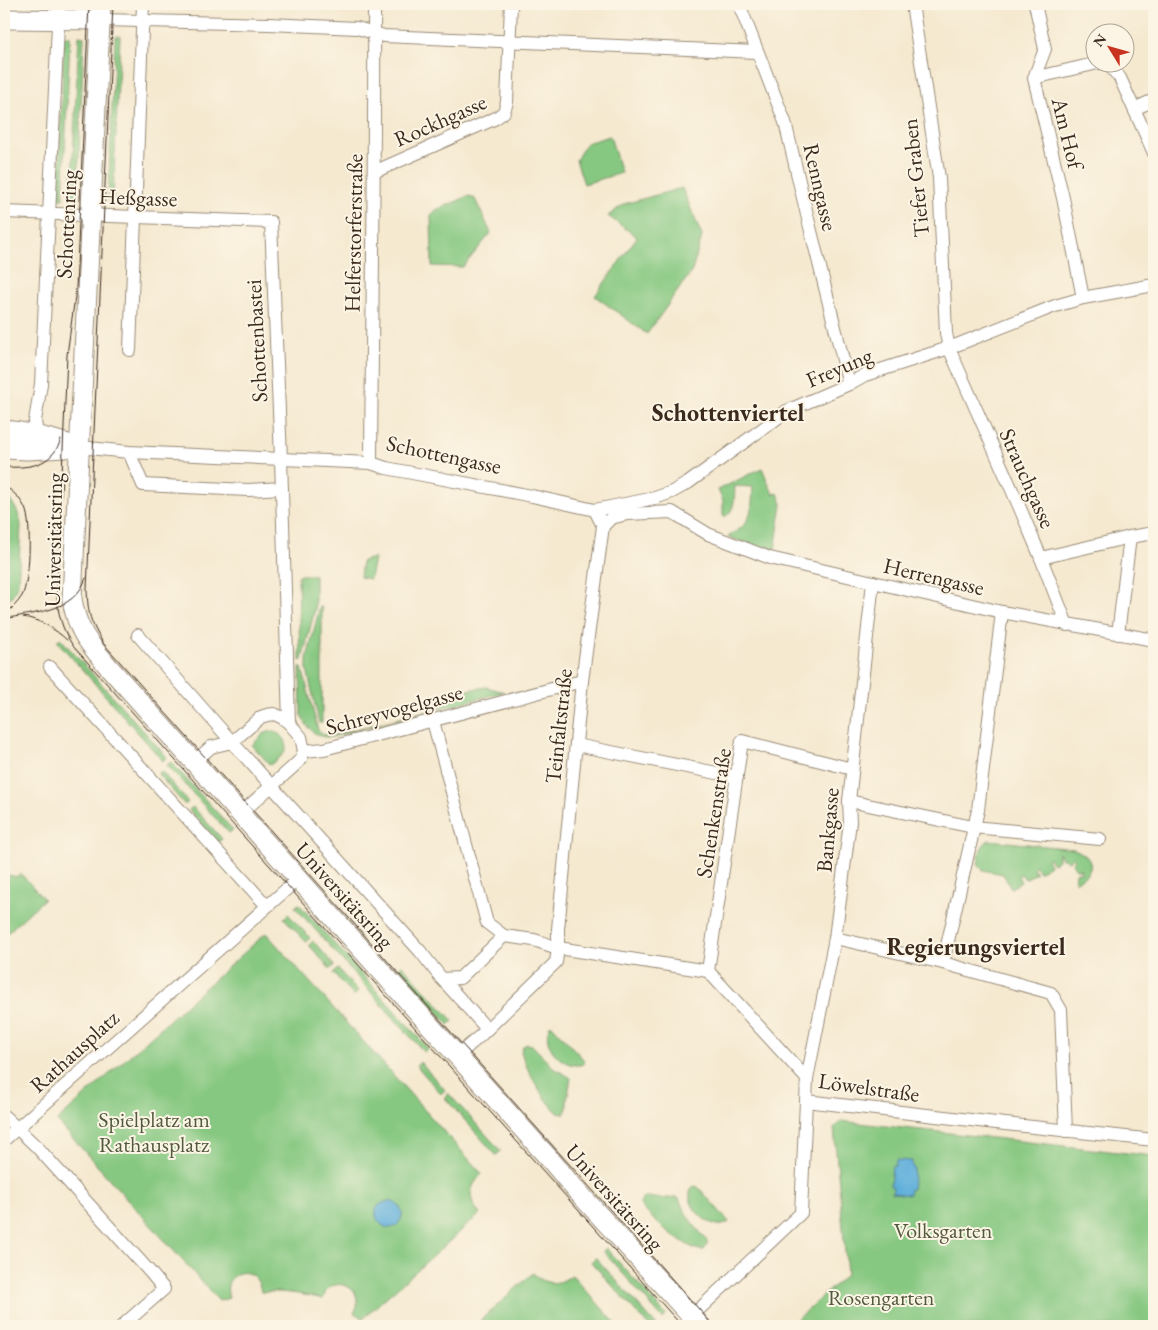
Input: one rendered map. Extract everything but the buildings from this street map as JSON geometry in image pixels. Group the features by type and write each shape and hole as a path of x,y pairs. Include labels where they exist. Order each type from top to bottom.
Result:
{"main road":[{"path":"4,19 59,12 101,12"},
{"name":"Schottenring","path":"79,447 101,12"},
{"name":"Schottengasse","path":"4,430 37,435 79,447"},
{"name":"Schottengasse","path":"4,449 28,450 79,447"},
{"name":"Universitätsring","path":"79,447 72,599 75,615 86,639 298,879 696,1322"}],"street":[{"path":"130,350 143,4"},
{"name":"Helferstorferstraße","path":"371,463 374,4"},
{"name":"Rockhgasse","path":"374,172 496,118 504,112 508,102 511,4"},
{"name":"Renngasse","path":"739,4 785,122 849,384"},
{"name":"Tiefer Graben","path":"912,4 939,178 946,333 949,348"},
{"path":"1034,78 1044,49 1035,4"},
{"name":"Schottenring","path":"37,435 35,421 42,384 59,12"},
{"path":"101,12 142,21 358,28 384,36 757,52"},
{"name":"Am Hof","path":"1083,298 1063,198 1034,78 1098,63 1109,65 1120,78 1154,153"},
{"path":"1134,109 1154,100"},
{"name":"Heßgasse","path":"4,212 271,222"},
{"name":"Schottenbastei","path":"271,222 282,458"},
{"path":"1083,298 1154,285"},
{"name":"Freyung","path":"595,510 655,498 679,488 786,411 849,384 865,375 949,348 1055,306 1083,298"},
{"name":"Strauchgasse","path":"949,348 1041,558 1067,624"},
{"name":"Schottengasse","path":"79,447 128,452 371,463 386,468 595,510"},
{"path":"128,452 143,485 248,490 282,488"},
{"path":"282,458 290,723"},
{"path":"595,510 603,526 611,518 627,514 672,512 679,488"},
{"name":"Herrengasse","path":"672,512 708,534 770,558 1002,612 1154,640"},
{"name":"Teinfaltstraße","path":"558,948 558,929 582,681 603,526"},
{"path":"1041,558 1154,533"},
{"path":"1118,634 1130,537"},
{"name":"Bankgasse","path":"807,1079 835,938 850,822 849,802 852,769 873,582"},
{"path":"943,963 978,810 1002,612"},
{"name":"Universitätsring","path":"138,635 420,950 442,979 487,1029"},
{"path":"50,667 268,906"},
{"name":"Schreyvogelgasse","path":"240,814 294,766 301,759 304,751 324,749 582,681"},
{"path":"194,762 212,747 232,742 267,714 274,714 290,723 301,737 304,751"},
{"path":"433,720 487,923 504,936 534,940 558,948 708,971"},
{"name":"Schenkenstraße","path":"708,971 742,741 852,769"},
{"path":"576,746 737,778"},
{"path":"849,802 973,827 1100,839"},
{"name":"Rathausplatz","path":"4,1140 298,879"},
{"path":"442,979 460,978 504,936"},
{"path":"835,938 943,963 1051,993 1061,1010 1066,1130"},
{"path":"458,1056 556,962 558,948"},
{"name":"Löwelstraße","path":"708,971 807,1079 806,1101 1154,1140"},
{"path":"696,1322 800,1214 806,1101"},
{"path":"4,1116 37,1147 164,1289 122,1326"}],"green space":[{"path":"64,36 70,36 63,199 58,199"},
{"path":"79,36 84,37 77,199 71,199"},
{"path":"115,36 120,36 113,200 108,200"},
{"path":"610,136 621,173 584,184 576,160 586,143"},
{"path":"682,188 702,236 692,271 647,334 595,296 637,237 608,216 624,204"},
{"path":"469,196 475,199 491,233 463,267 432,266 431,215 436,210"},
{"path":"762,468 772,491 774,494 778,493 782,504 775,549 754,546 728,537 746,523 751,508 753,487 735,486 731,511 724,517 723,501 718,490"},
{"path":"4,495 15,508 21,525 18,584 12,596 4,604"},
{"path":"374,558 370,579 360,577 362,561"},
{"path":"298,575 315,575 315,609 302,660 300,661"},
{"path":"320,606 322,608 322,723 319,723 307,669 307,658"},
{"path":"60,638 167,757 163,761 57,641"},
{"path":"300,667 302,668 318,730 326,735 333,735 437,709 463,691 486,687 504,692 332,737 326,737 317,734 309,728 301,714"},
{"path":"271,731 278,733 285,740 286,747 282,755 270,765 252,745 263,734"},
{"path":"171,762 233,830 229,833 167,765"},
{"path":"161,771 188,802 185,805 158,774"},
{"path":"193,807 222,839 218,842 189,810"},
{"path":"989,840 1074,849 1087,857 1090,863 1089,871 1075,882 1076,872 1081,872 1081,869 1076,869 1072,863 1075,859 1073,857 1069,861 1061,858 1060,853 1058,853 1058,860 1053,864 1049,858 1047,859 1050,865 1039,872 1035,866 1033,868 1036,873 1025,879 1021,874 1018,876 1021,882 1011,888 1003,874 983,870 978,865 982,848"},
{"path":"21,874 44,899 4,936 4,879 10,875 18,876"},
{"path":"299,904 428,1048 424,1052 295,907"},
{"path":"288,914 310,938 306,942 284,918"},
{"name":"Spielplatz am Rathausplatz","path":"266,933 482,1174 474,1184 471,1194 473,1203 480,1214 363,1318 354,1313 357,1298 350,1288 344,1285 331,1286 326,1291 323,1299 292,1293 261,1292 258,1282 247,1273 240,1273 234,1276 228,1288 229,1298 219,1301 57,1121"},
{"path":"313,941 334,965 330,969 309,945"},
{"path":"402,965 453,1021 449,1025 399,968"},
{"path":"338,969 358,992 354,996 333,973"},
{"path":"551,1024 584,1060 584,1064 568,1063 555,1054 550,1047 548,1039 548,1031"},
{"path":"527,1044 532,1045 554,1068 571,1078 567,1109 564,1114 558,1113 552,1107 531,1075 521,1051 523,1046"},
{"path":"420,1062 445,1090 441,1094 416,1065"},
{"path":"448,1093 500,1152 496,1155 445,1098"},
{"name":"Volksgarten","path":"841,1121 1154,1156 1154,1326 789,1326 847,1274 834,1128"},
{"path":"693,1186 698,1187 729,1222 722,1225 712,1223 695,1210 690,1198"},
{"path":"675,1197 679,1199 691,1220 706,1239 707,1245 704,1250 696,1249 682,1241 650,1216 640,1204 643,1198 662,1199"},
{"path":"606,1248 666,1315 663,1319 603,1251"},
{"path":"595,1258 657,1326 649,1326 591,1262"},
{"path":"533,1273 542,1280 552,1283 567,1279 572,1275 618,1326 474,1326"}],"water":[{"path":"896,1160 912,1161 912,1167 914,1168 912,1189 910,1189 909,1195 892,1193 893,1187 890,1186 892,1166 895,1166"},
{"path":"389,1201 400,1208 402,1217 395,1227 389,1228 383,1226 378,1221 376,1209 380,1204"}],"tram line":[{"path":"89,4 76,289 67,355 57,592 59,614 66,633 73,646 682,1326"},
{"path":"113,4 87,589 92,623 103,643 714,1326"},
{"path":"4,467 22,467 38,464 52,455 61,439"},
{"path":"4,486 21,501 25,508 29,526 28,565 25,588 20,599 4,616"},
{"path":"4,619 40,612 63,605 80,590 86,578"},
{"path":"23,617 46,625 67,640"}],"district":[{"name":"Schottenviertel","path":"728,413"},
{"name":"Regierungsviertel","path":"976,947"}],"park label":[{"name":"Rosengarten","path":"881,1297"}]}
